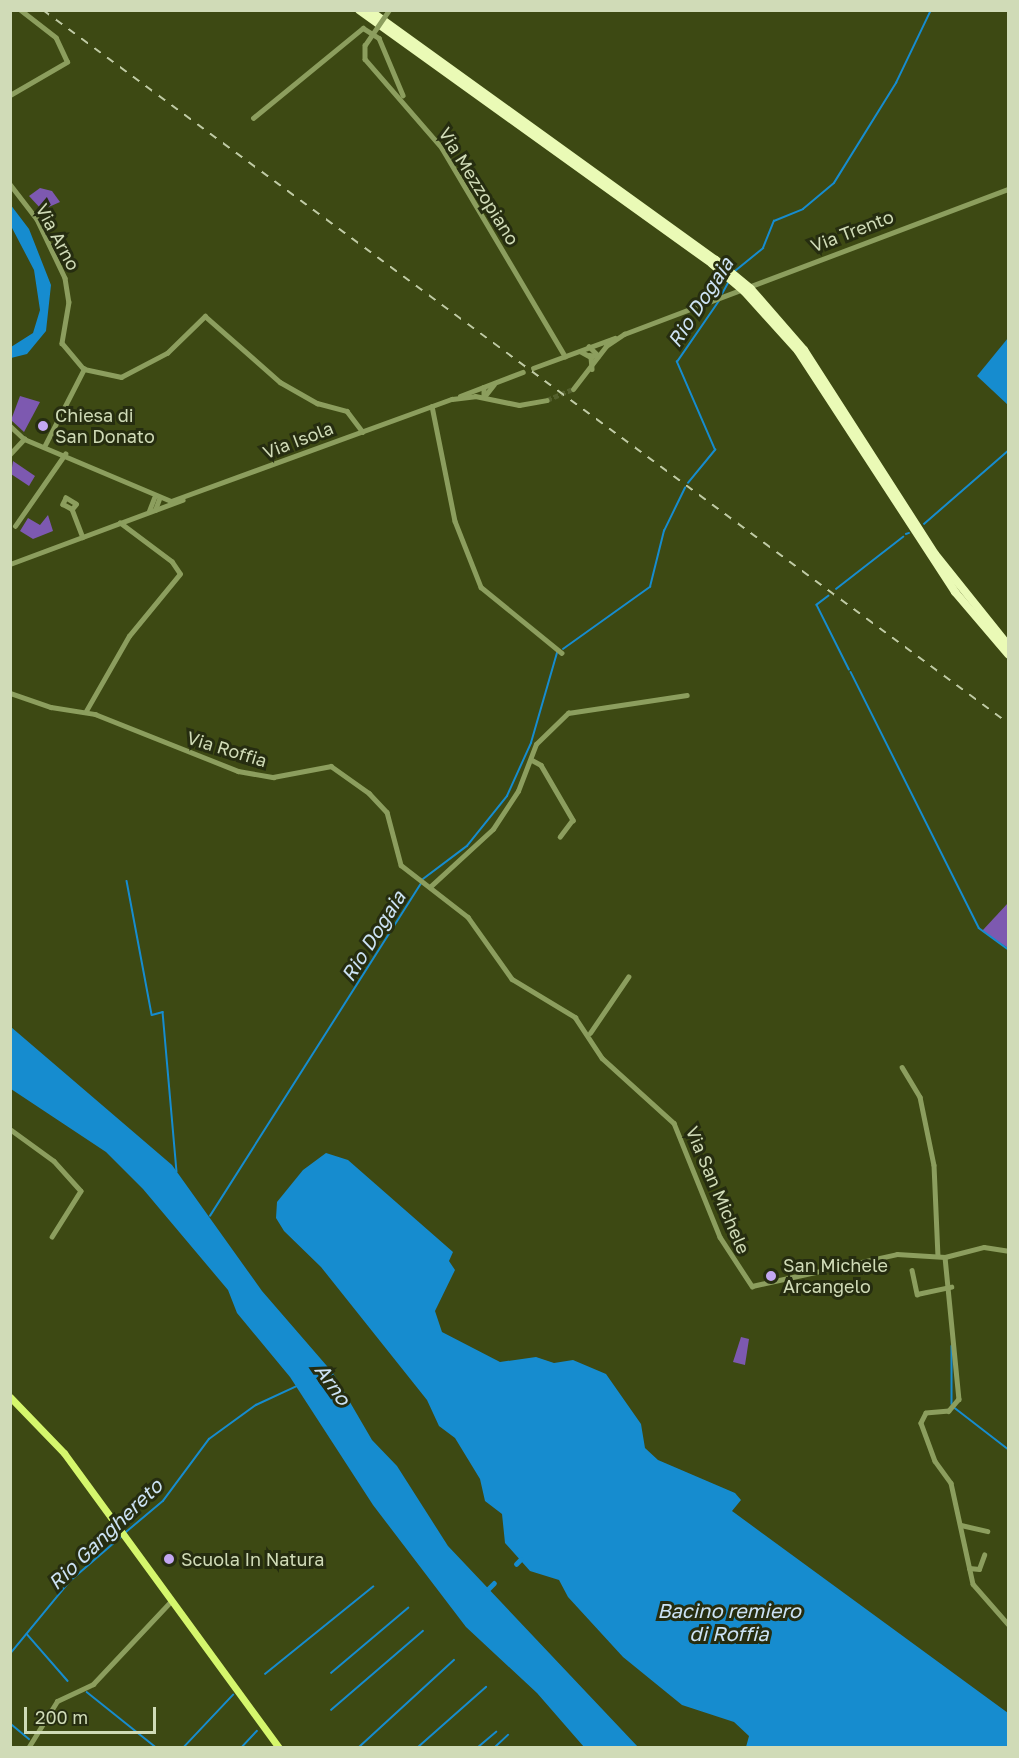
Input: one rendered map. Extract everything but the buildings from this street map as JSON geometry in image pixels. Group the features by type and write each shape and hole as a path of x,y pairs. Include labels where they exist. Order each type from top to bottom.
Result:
{"highway":[{"path":"359,10 714,262"},
{"path":"369,10 714,262 748,290 804,350 939,561 1008,645"},
{"path":"748,290 798,351 948,584 1008,654"}],"main road":[{"path":"10,1397 28,1412 123,1533 279,1748"}],"street":[{"path":"10,95 67,62 56,38 20,10"},
{"name":"Via Mezzopiano","path":"389,10 365,45 365,59 408,105 442,148 565,356"},
{"path":"253,118 363,28 379,38 408,105"},
{"name":"Via Arno","path":"10,184 37,219 65,278 69,302 62,343 84,369"},
{"name":"Via Trento","path":"624,334 1008,189"},
{"path":"44,447 84,369 121,377 167,353 209,316 280,382 317,403 347,411 363,432"},
{"path":"534,368 578,351 588,351 624,334"},
{"path":"573,389 592,369 598,356 624,334"},
{"path":"588,351 598,356"},
{"path":"588,351 598,356"},
{"path":"588,351 592,369"},
{"name":"Via Isola","path":"10,564 432,406 488,389 496,383 523,372"},
{"path":"484,397 488,389 500,401"},
{"name":"Via Isola","path":"484,397 488,389"},
{"name":"Via Isola","path":"452,399 484,397 528,405 547,400"},
{"path":"432,406 455,521 481,587 562,653"},
{"path":"10,426 24,439 65,454 156,499 184,499"},
{"path":"10,454 24,439"},
{"path":"15,526 38,486 45,491 65,454"},
{"path":"156,499 156,510"},
{"path":"148,512 156,499"},
{"path":"72,509 82,537"},
{"path":"86,711 129,636 180,574 172,562 120,524"},
{"name":"Via Roffia","path":"10,693 86,711 238,771 273,777 331,766 387,812 396,858 417,877"},
{"path":"431,886 493,829 532,760 536,744 576,709 687,695"},
{"path":"532,760 539,762 573,820 560,837"},
{"name":"Via San Michele","path":"417,877 468,917 506,974 556,1002 590,1033 602,1058 674,1123 720,1237 746,1282 770,1285 897,1254 938,1256"},
{"path":"590,1033 628,977"},
{"path":"902,1067 920,1097 934,1165 938,1256 945,1257 984,1247 1008,1251"},
{"path":"10,1129 54,1161 81,1191 52,1237"},
{"path":"945,1257 951,1287 958,1406 950,1411 926,1413 921,1423 935,1461 951,1483 969,1568 978,1594 1008,1624"},
{"path":"912,1270 917,1294 951,1287"},
{"path":"961,1525 987,1531"},
{"path":"969,1568 978,1569 984,1555"},
{"path":"28,1748 57,1701 93,1684 172,1600"}],"shaded area":[{"path":"40,188 52,191 60,202 42,210 29,196"},
{"path":"20,396 40,402 24,432 11,420"},
{"path":"13,461 35,476 29,486 11,474"},
{"path":"48,515 53,531 33,539 20,531 28,518 40,525"},
{"path":"1008,903 1008,948 982,931"},
{"path":"741,1337 749,1339 745,1365 733,1362"}],"water":[{"path":"10,204 29,229 51,285 46,331 27,354 11,358 11,347 33,333 40,310 34,270 11,226"},
{"path":"1008,338 1008,405 977,376"},
{"name":"Arno","path":"11,1027 172,1165 262,1291 333,1373 372,1440 397,1466 448,1546 638,1747 584,1747 537,1693 466,1627 373,1505 290,1377 237,1313 228,1290 143,1189 106,1152 11,1089"},
{"name":"Bacino remiero di Roffia","path":"326,1153 348,1160 453,1252 449,1261 455,1270 435,1311 442,1332 500,1362 536,1357 554,1363 573,1360 606,1374 641,1424 645,1448 658,1460 735,1493 741,1500 732,1511 1008,1713 1008,1747 746,1747 749,1736 734,1722 682,1705 623,1657 568,1597 559,1580 530,1571 505,1543 502,1514 485,1501 480,1479 455,1438 439,1426 427,1400 321,1267 284,1231 276,1218 277,1202 303,1170"}],"waterway":[{"name":"Rio Dogaia","path":"735,271 763,248 774,221 803,209 834,183 896,83 931,10"},
{"name":"Rio Dogaia","path":"722,294 728,283"},
{"name":"Rio Dogaia","path":"688,483 715,450 677,362 719,301"},
{"path":"924,524 1008,451"},
{"name":"Rio Dogaia","path":"563,649 650,587 664,531 685,488"},
{"path":"836,589 903,537"},
{"path":"829,596 817,605 849,669"},
{"name":"Rio Dogaia","path":"423,879 467,846 507,796 531,743 557,653"},
{"path":"851,672 979,928 1008,949"},
{"path":"127,881 152,1015 163,1012 177,1171"},
{"name":"Rio Dogaia","path":"210,1216 421,883"},
{"path":"952,1346 952,1404"},
{"name":"Rio Ganghereto","path":"126,1532 163,1501 209,1439 256,1405 297,1386"},
{"path":"955,1408 1008,1449"},
{"name":"Rio Ganghereto","path":"10,1654 70,1581 121,1537"},
{"path":"516,1564 520,1560"},
{"path":"488,1589 494,1583"},
{"path":"265,1674 373,1587"},
{"path":"331,1673 408,1608"},
{"path":"331,1710 423,1631"},
{"path":"27,1634 68,1681"},
{"path":"358,1748 454,1660"},
{"path":"417,1748 486,1687"},
{"path":"87,1692 157,1748"},
{"path":"183,1748 233,1695"},
{"path":"10,1723 29,1739"},
{"path":"241,1748 257,1731"},
{"path":"477,1748 496,1732"},
{"path":"494,1748 508,1735"}],"tunnel":[{"path":"547,400 573,389"}],"railway":[{"path":"43,10 1008,723"}],"place":[{"name":"Chiesa di San Donato","path":"43,426"},
{"name":"San Michele Arcangelo","path":"771,1276"},
{"name":"Scuola In Natura","path":"169,1559"}]}
